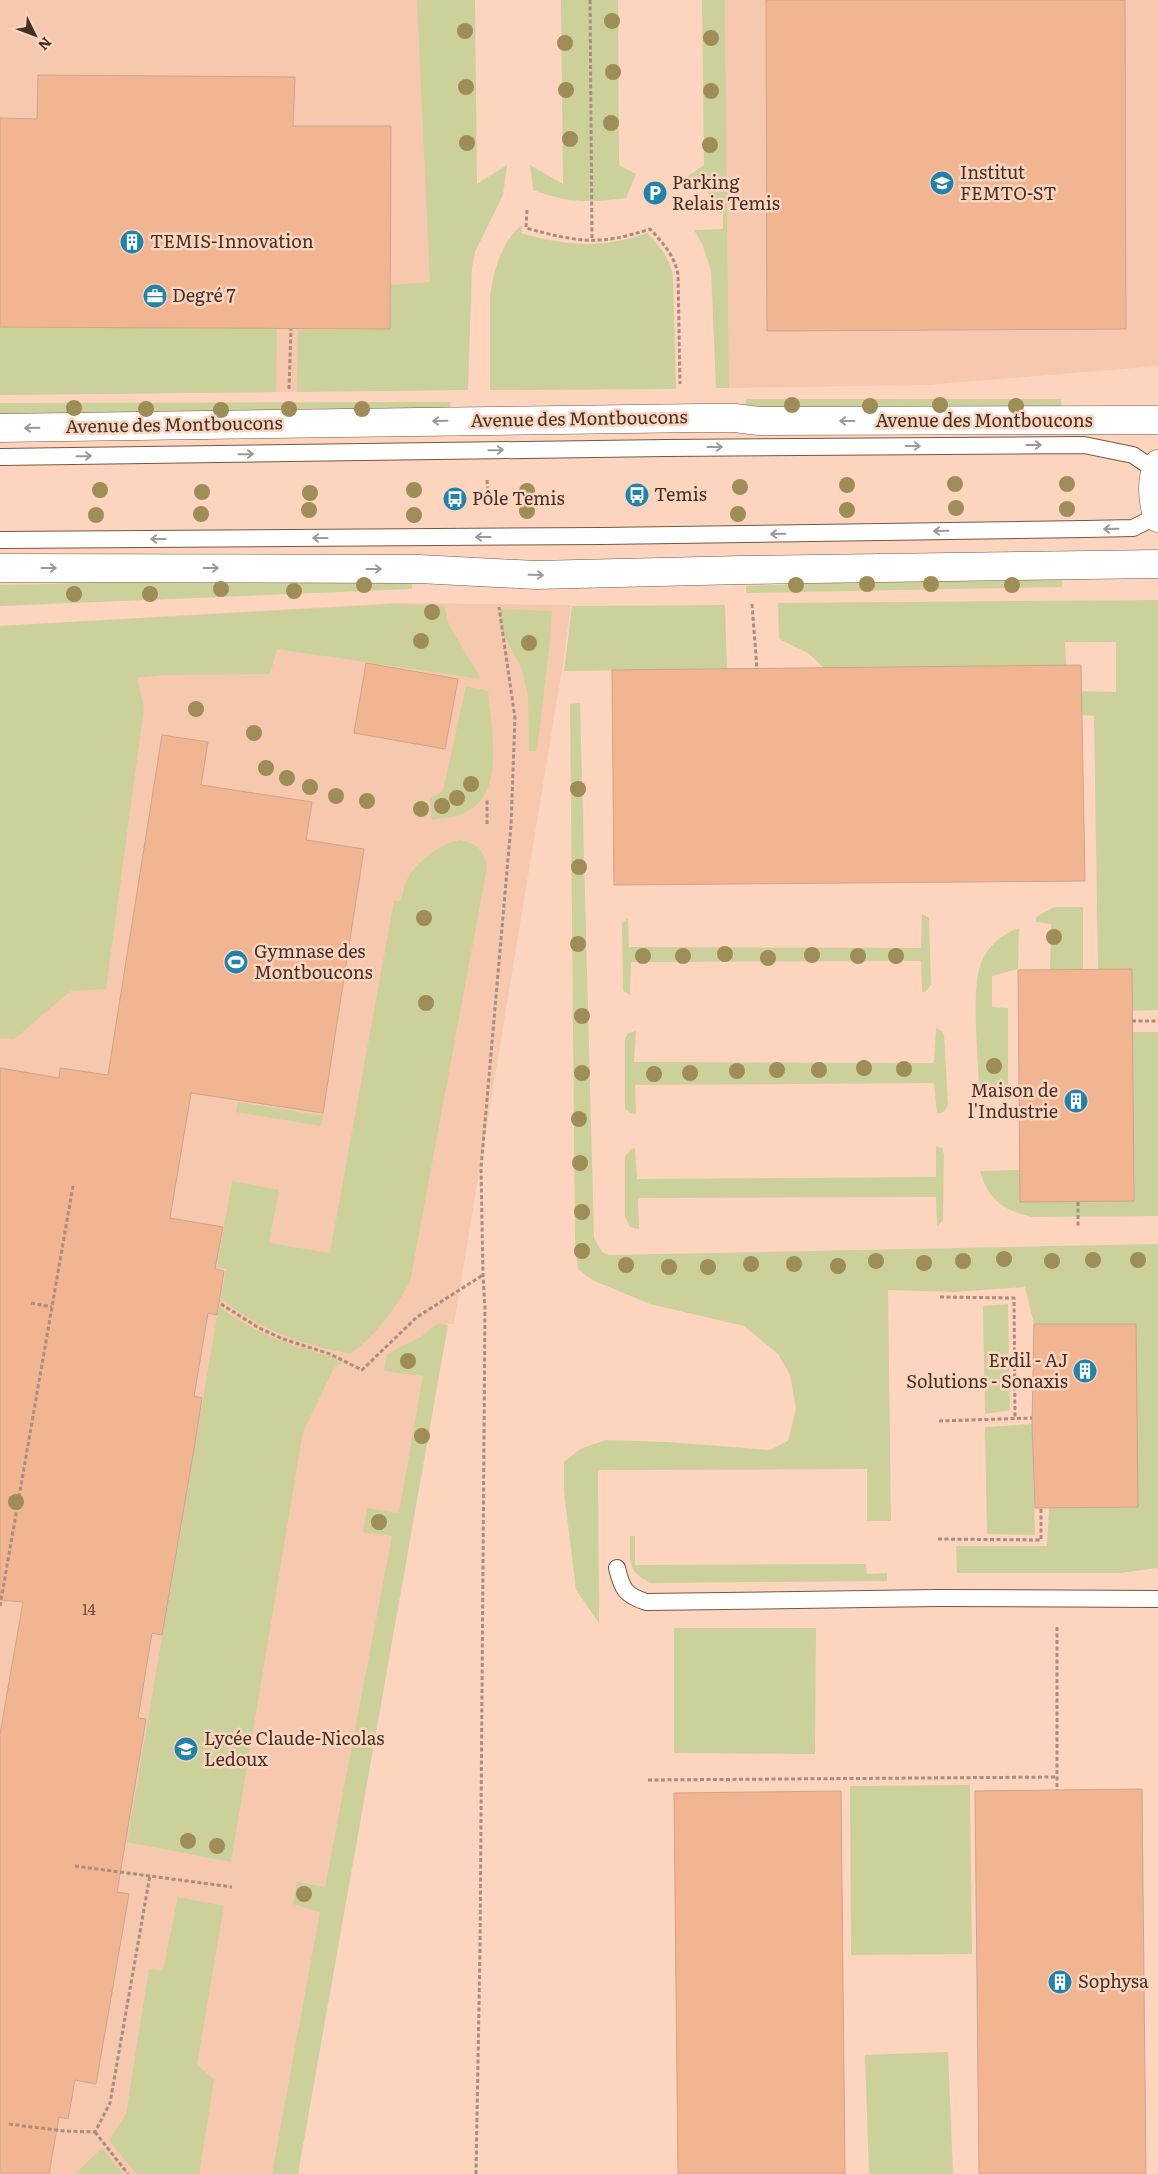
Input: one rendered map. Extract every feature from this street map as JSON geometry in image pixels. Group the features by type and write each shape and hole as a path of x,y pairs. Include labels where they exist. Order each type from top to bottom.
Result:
{"street":[{"name":"Avenue des Montboucons","path":"0,428 700,418 735,418 759,421 1158,420"},
{"path":"1157,467 1154,501 1158,517"},
{"path":"0,568 419,568 536,576 742,570 1158,564"}],"lane":[{"path":"0,458 666,448 1084,445 1134,455 1157,467"},
{"path":"0,540 602,536 1086,529 1133,528 1158,517"},
{"path":"617,1568 620,1584 630,1596 646,1602 938,1598 1158,1599"}],"path":[{"path":"590,0 592,241"},
{"path":"527,210 526,228 573,240 592,241 621,239 650,229 667,247 678,274 680,385"},
{"path":"289,396 291,329"},
{"path":"752,606 757,669"},
{"path":"476,2174 485,1309 481,1168 511,825 515,718 499,609"},
{"path":"487,798 487,824"},
{"path":"1132,1021 1158,1021"},
{"path":"0,1606 73,1186"},
{"path":"1078,1202 1078,1227"},
{"path":"221,1304 259,1328 283,1339 330,1354 362,1370 417,1317 483,1275"},
{"path":"940,1297 1014,1298 1015,1419"},
{"path":"31,1303 52,1307"},
{"path":"939,1421 1032,1418"},
{"path":"938,1539 1042,1540 1041,1508"},
{"path":"1057,1599 1057,1790"},
{"path":"648,1780 1056,1777"},
{"path":"75,1866 232,1887"},
{"path":"95,2132 110,2103 150,1875"},
{"path":"9,2124 64,2131 95,2132 128,2174"}],"shaded area":[{"path":"0,0 451,0 453,390 0,395"},
{"name":"Institut FEMTO-ST","path":"725,0 1158,0 1158,366 928,385 729,388"},
{"name":"Lycée Claude-Nicolas Ledoux","path":"395,603 571,605 562,670 454,1324 446,1324 297,2174 0,2174 0,626"}],"green space":[{"path":"417,0 475,0 477,184 507,165 503,195 475,252 472,268 468,390 297,392 298,330 390,329 391,285 430,282"},
{"path":"561,0 618,0 619,165 636,174 626,198 579,201 568,200 533,190 530,165 563,184"},
{"path":"702,0 725,0 729,388 716,388 711,270 702,244 694,230 723,229 723,204 708,194 707,186 679,186 678,183 704,165"},
{"path":"522,225 521,233 569,243 615,242 647,233 652,238 667,258 672,270 676,389 490,390 491,288 503,248"},
{"path":"0,327 277,329 276,392 0,395"},
{"path":"746,399 1061,399 1062,410 770,410 746,406"},
{"path":"450,402 452,416 0,423 0,403"},
{"path":"1062,575 1062,587 746,593 746,586"},
{"path":"404,576 412,582 412,589 0,606 0,585"},
{"path":"1158,600 1158,1010 1132,1011 1132,969 1098,969 1094,716 1082,715 1081,691 1116,692 1116,642 1065,642 1066,665 824,668 808,653 779,639 778,603"},
{"path":"395,604 444,606 449,625 481,679 277,649 270,674 162,675 137,678 144,707 106,989 71,991 14,1039 0,1038 0,626"},
{"path":"725,605 727,669 564,671 572,606"},
{"path":"499,609 552,611 537,751 529,751 528,697 522,669 502,632"},
{"path":"466,686 488,691 493,743 493,762 490,779 485,794 474,807 456,816 432,820 430,798 443,791"},
{"path":"580,703 594,1238 602,1252 609,1255 1158,1244 1158,1568 1120,1573 957,1573 956,1546 1047,1546 1049,1508 1138,1507 1136,1324 1034,1324 1025,1287 954,1292 888,1290 891,1521 867,1521 867,1469 598,1470 599,1623 576,1590 564,1492 564,1462 580,1449 606,1440 667,1442 770,1450 788,1441 796,1409 790,1375 778,1354 744,1326 650,1304 592,1280 578,1269 575,1242 570,704"},
{"path":"460,840 476,846 482,852 487,867 410,1282 384,1321 368,1339 350,1354 298,1341 250,1319 221,1298 226,1269 217,1267 232,1181 279,1190 269,1243 330,1253 394,901 401,901 408,878 417,865 438,849"},
{"path":"1054,907 1083,907 1083,969 1050,969 1051,924 1036,922 1036,917"},
{"path":"922,914 929,918 931,985 925,992 922,992 921,961 631,962 630,995 623,991 622,923 628,918 629,947 921,948"},
{"path":"1019,928 1018,969 992,976 992,1007 1008,1008 1008,1086 979,1087 976,1006 978,974 984,957 992,946 1001,937"},
{"path":"936,1028 943,1032 944,1035 948,1105 941,1113 937,1113 934,1083 635,1085 636,1114 630,1113 625,1109 625,1039 628,1033 636,1031 634,1062 934,1063"},
{"path":"1132,1032 1158,1032 1158,1216 1033,1217 1014,1211 999,1203 988,1190 980,1171 1020,1170 1021,1202 1134,1201"},
{"path":"238,1102 323,1116 321,1126 236,1112"},
{"path":"936,1146 942,1148 944,1154 943,1221 937,1226 936,1197 638,1198 639,1229 630,1227 625,1217 625,1157 631,1149 635,1148 637,1179 936,1177"},
{"path":"1008,1304 1010,1410 985,1414 983,1306"},
{"path":"219,1306 247,1325 278,1340 344,1360 334,1368 303,1432 231,1862 127,1842"},
{"path":"438,1323 448,1325 298,2174 272,2174 320,1912 293,1904 297,1882 325,1887 392,1536 363,1532 367,1508 399,1513 423,1376 384,1371 387,1355 421,1337"},
{"path":"1032,1424 1035,1535 987,1534 985,1427"},
{"path":"630,1536 635,1536 635,1565 866,1564 867,1574 887,1573 887,1581 650,1583 633,1569 630,1558"},
{"path":"674,1628 816,1628 815,1754 674,1753"},
{"path":"970,1785 972,1954 851,1955 850,1786"},
{"path":"178,1897 224,1906 197,2064 214,2080 199,2174 136,2174 109,2140 126,2114 149,1969 163,1971"},
{"path":"948,2052 953,2174 869,2174 865,2055"},
{"path":"102,2148 123,2174 75,2174"}],"building":[{"name":"Institut FEMTO-ST","path":"766,0 1125,0 1126,329 767,331"},
{"path":"38,75 295,77 293,126 391,126 390,329 0,327 0,118 37,119"},
{"path":"366,663 458,679 445,749 354,733"},
{"path":"1081,665 1085,881 614,885 612,670"},
{"path":"162,735 208,742 201,785 312,802 306,840 364,849 323,1113 191,1093 170,1218 223,1227 215,1269 224,1271 217,1315 208,1313 194,1396 202,1398 162,1635 152,1633 138,1718 146,1719 117,1892 129,1894 96,2084 75,2080 68,2119 59,2117 49,2174 0,2174 0,1734 23,1602 0,1600 0,1068 59,1078 60,1068 108,1075"},
{"name":"Maison de l'Industrie","path":"1132,969 1134,1201 1020,1202 1018,970"},
{"name":"Erdil - AJ Solutions - Sonaxis","path":"1034,1324 1136,1324 1138,1507 1035,1508 1032,1424"},
{"name":"Sophysa","path":"1142,1789 1146,2174 979,2174 975,1791"},
{"path":"841,1791 845,2174 678,2174 674,1793"}],"place":[{"name":"Institut FEMTO-ST","path":"942,183"},
{"name":"Parking Relais Temis","path":"655,193"},
{"name":"TEMIS-Innovation","path":"132,242"},
{"name":"Degré 7","path":"155,296"},
{"name":"Temis","path":"637,495"},
{"name":"Pôle Temis","path":"455,499"},
{"name":"Gymnase des Montboucons","path":"236,962"},
{"name":"Maison de l'Industrie","path":"1076,1101"},
{"name":"Erdil - AJ Solutions - Sonaxis","path":"1085,1371"},
{"name":"Lycée Claude-Nicolas Ledoux","path":"186,1749"},
{"name":"Sophysa","path":"1060,1982"}]}
